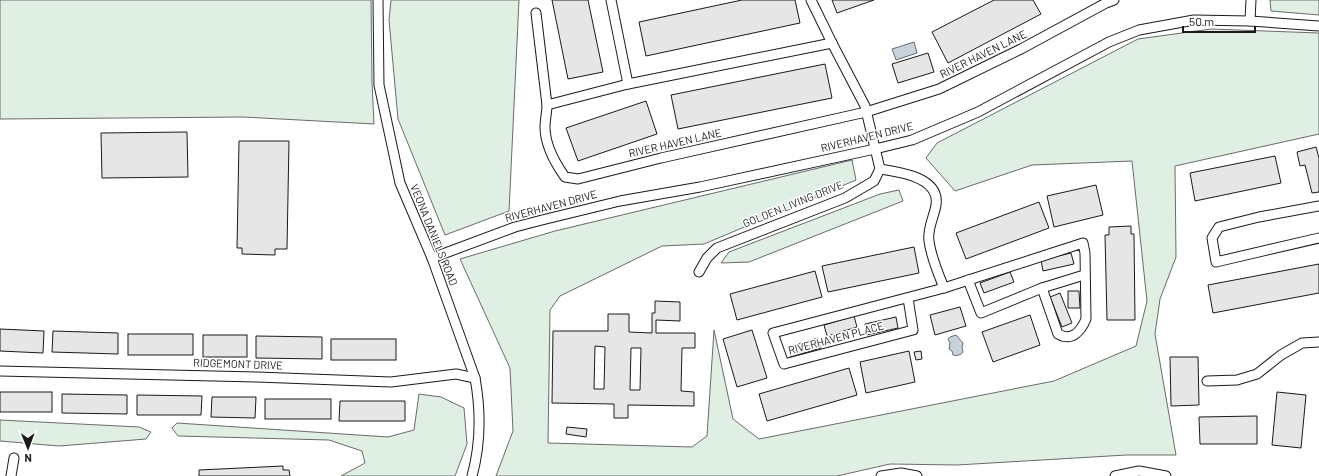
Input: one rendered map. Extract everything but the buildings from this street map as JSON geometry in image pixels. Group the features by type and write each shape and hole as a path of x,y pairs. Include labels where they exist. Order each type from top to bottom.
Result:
{"street":[{"name":"VEONA DANIELS ROAD","path":"378,0 379,85 400,183 432,258 475,378 480,422 478,446 472,476"},
{"path":"613,0 628,84"},
{"path":"811,0 865,106 880,169 910,174 927,183 934,192 936,204 928,240 932,257 944,288"},
{"path":"1250,21 1251,0"},
{"name":"RIVER HAVEN LANE","path":"536,13 547,105 545,128 548,144 556,164 565,177 578,179 661,158 866,112 939,89 1021,49 1108,1"},
{"name":"RIVERHAVEN DRIVE","path":"432,258 515,226 620,201 700,187 912,140 978,112 1109,42 1139,30 1194,20 1250,21 1319,26"},
{"path":"547,105 628,84 832,43"},
{"name":"GOLDEN LIVING DRIVE","path":"699,272 707,258 717,248 845,198 874,181 880,169"},
{"path":"1319,206 1259,217 1219,227 1212,238 1216,262 1319,238"},
{"name":"RIVERHAVEN PLACE","path":"908,298 913,330 784,364 773,333 944,288 1083,243 1085,253 1084,275 1086,319 1082,329 1069,337 1058,334 1042,288"},
{"path":"968,280 981,313 1042,288 1084,275"},
{"path":"1207,380 1237,380 1257,374 1281,355 1302,343 1319,342"},
{"name":"RIDGEMONT DRIVE","path":"0,371 257,377 390,382 456,374 475,378"},
{"path":"11,476 14,458"},
{"path":"1115,476 1139,471 1166,476"},
{"path":"881,476 901,473 917,476"}],"green space":[{"path":"0,0 371,0 374,124 243,117 0,119"},
{"path":"391,0 519,0 509,211 445,235 398,119 389,20"},
{"path":"1270,0 1319,0 1319,15 1271,11"},
{"path":"1211,29 1319,33 1319,134 1175,166 1176,257 1160,299 1155,334 1176,455 1126,455 957,465 890,464 837,476 496,476 513,431 510,368 460,259 555,231 852,160 856,180 704,244 662,246 560,296 550,310 548,443 692,447 707,436 714,330 733,419 759,439 1054,381 1136,346 1147,301 1132,161 1032,165 955,191 926,158 937,143 1138,39"},
{"path":"899,190 903,201 749,262 721,263 729,252 880,194"},
{"path":"419,394 441,397 464,408 467,444 455,476 341,476 365,463 362,451 329,440 178,436 172,428 177,423 388,437 414,430"},
{"path":"0,420 139,427 151,432 146,439 59,446 0,441"}],"shaded area":[{"path":"914,42 917,53 896,60 892,49"},
{"path":"956,335 963,343 963,352 960,355 953,355 952,351 949,349 950,343 948,339"}]}
